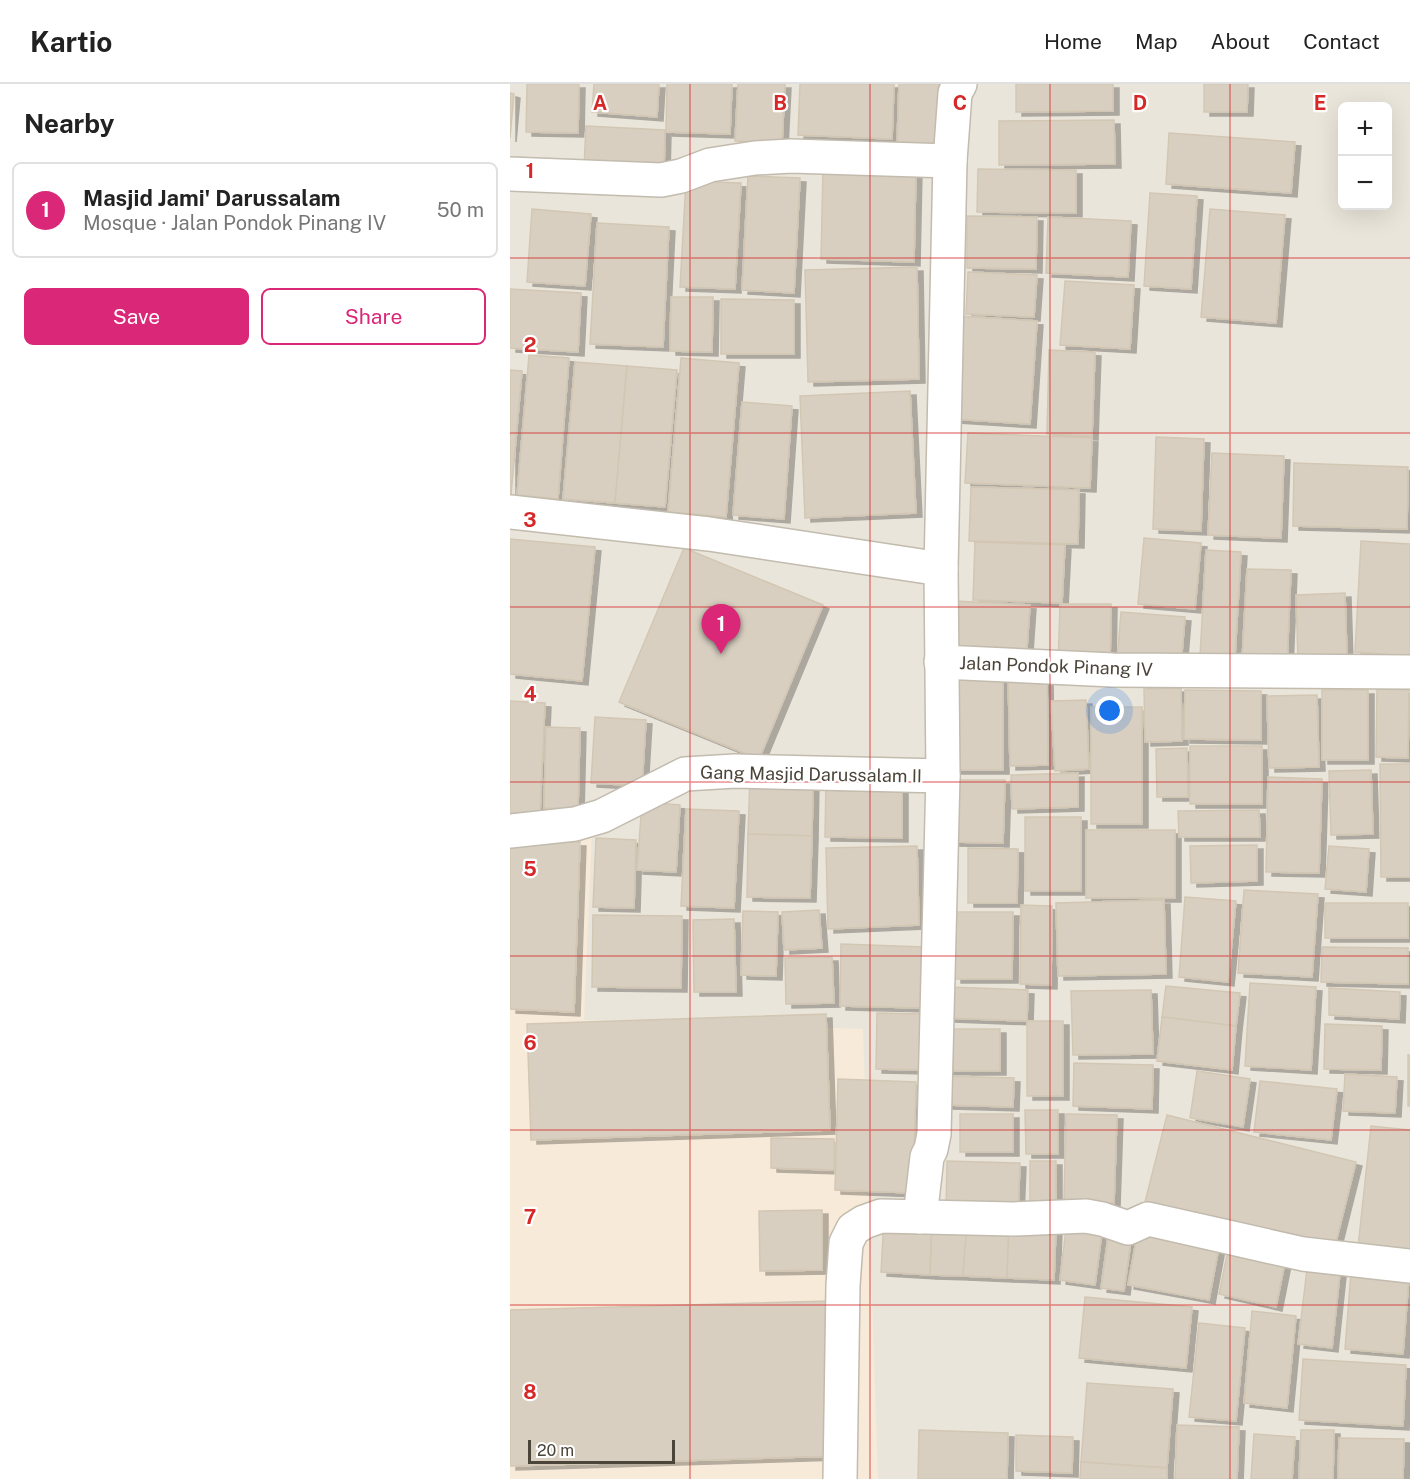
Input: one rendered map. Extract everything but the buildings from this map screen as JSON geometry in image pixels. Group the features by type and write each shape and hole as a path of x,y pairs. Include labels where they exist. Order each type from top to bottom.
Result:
{"street":[{"name":"Jalan Pondok Pinang IV","path":"960,84 955,93 950,161 941,662 1113,670 1410,672"},
{"path":"510,174 661,180 681,176 710,165 755,158 791,156 950,161"},
{"path":"510,512 709,534 941,569"},
{"name":"Gang Masjid Darussalam II","path":"920,1217 927,1157 934,1134 943,776 941,662"},
{"name":"Gang Masjid Darussalam II","path":"510,831 575,824 602,816 685,774 735,771 943,776"},
{"path":"840,1479 843,1285 846,1243 853,1229 864,1222 881,1216 1013,1219 1086,1216 1126,1228 1148,1219 1303,1254 1410,1266"}],"shaded area":[{"path":"510,84 1410,84 1410,1479 510,1479"},
{"path":"593,807 584,1020 863,1029 878,1479 510,1479 510,809"}],"place":[{"name":"Masjid Jami' Darussalam","path":"721,654"}]}
